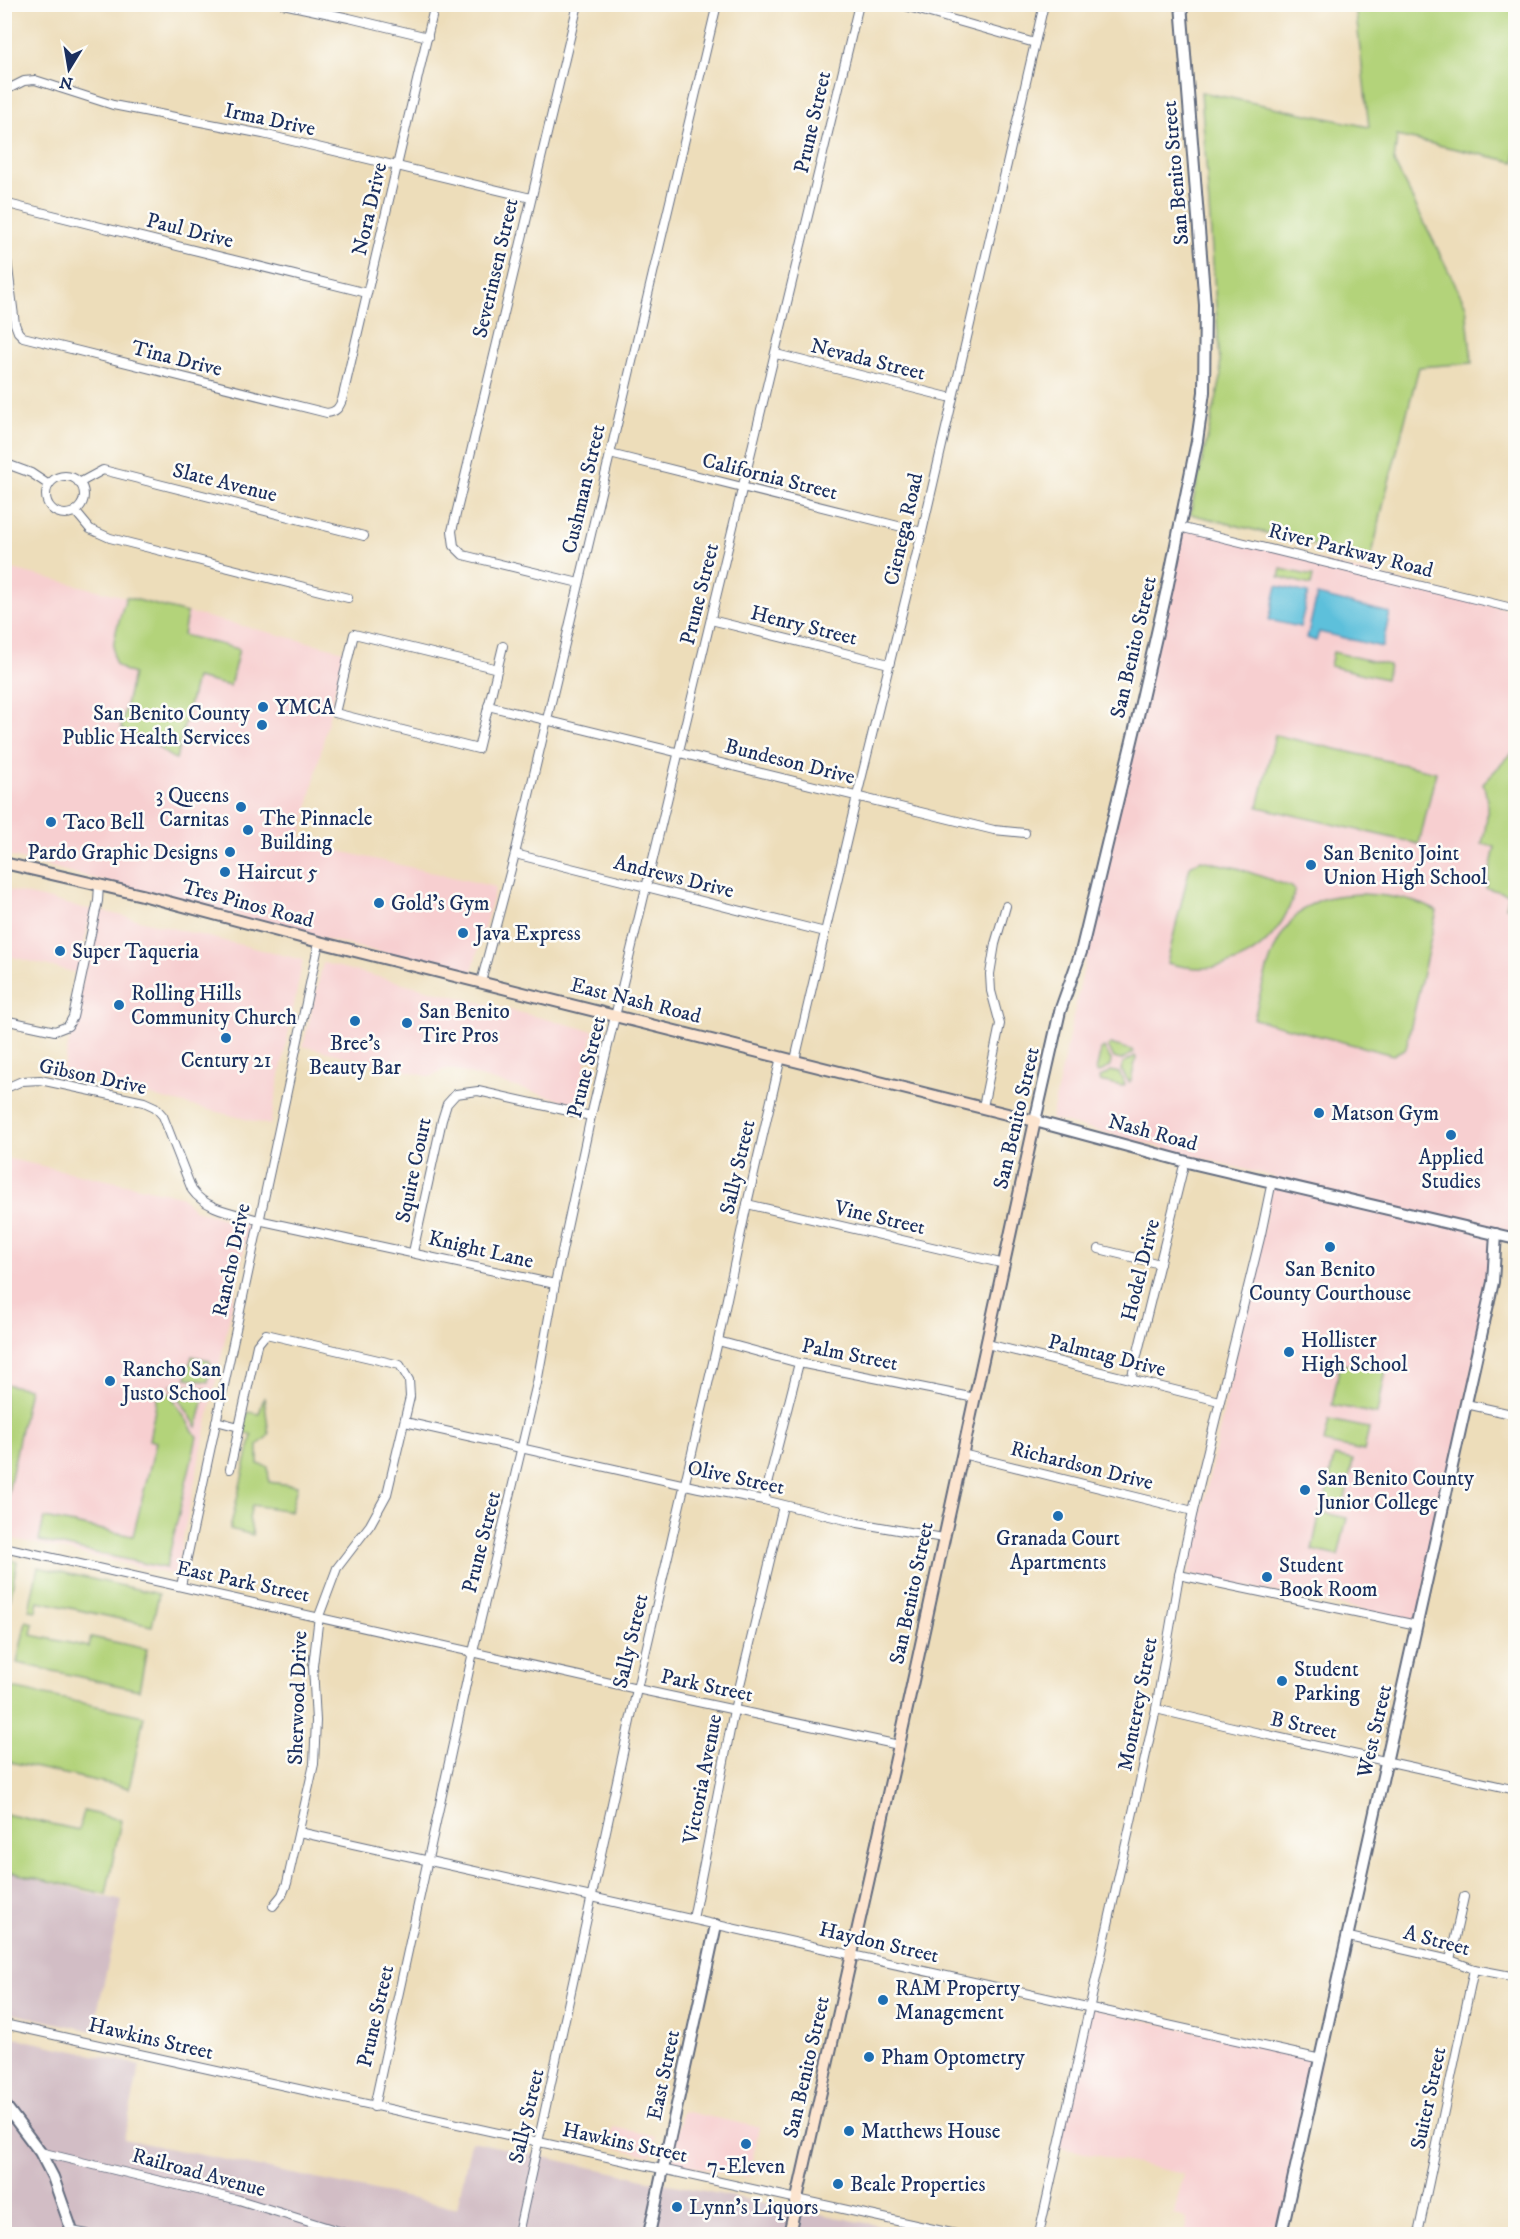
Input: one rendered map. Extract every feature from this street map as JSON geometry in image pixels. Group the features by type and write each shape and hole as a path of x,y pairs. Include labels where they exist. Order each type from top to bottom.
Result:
{"main road":[{"name":"Tres Pinos Road","path":"4,863 481,982"},
{"name":"East Nash Road","path":"481,982 781,1057"},
{"name":"Nash Road","path":"781,1057 1035,1121"},
{"name":"San Benito Street","path":"789,2235 795,2199 899,1745 1035,1121"}],"street":[{"path":"283,4 428,37"},
{"name":"Nora Drive","path":"327,413 338,410 340,405 435,4"},
{"name":"Severinsen Street","path":"578,4 452,531 452,541 456,550 462,555 579,583"},
{"name":"Cushman Street","path":"481,982 515,854 717,4"},
{"name":"Prune Street","path":"374,2107 473,1652 537,1383 555,1284 591,1116 617,1016 859,4"},
{"path":"898,4 1035,44"},
{"name":"Cienega Road","path":"795,1060 922,532 1044,4"},
{"name":"San Benito Street","path":"1035,1121 1060,1011 1081,952 1144,688 1197,441 1204,392 1205,305 1181,4"},
{"name":"Irma Drive","path":"4,91 24,81 35,80 142,112 263,134 531,198"},
{"name":"Paul Drive","path":"4,203 368,293"},
{"name":"Tina Drive","path":"4,236 14,314 20,335 27,339 327,413"},
{"name":"Nevada Street","path":"776,354 952,398"},
{"name":"California Street","path":"610,454 922,532"},
{"path":"4,463 31,473 49,485"},
{"name":"Slate Avenue","path":"79,483 103,470 364,536"},
{"path":"63,476 75,479 79,483 82,488 83,501 75,511 63,514 51,509 46,497 49,485 58,477 63,476"},
{"path":"75,511 90,529 110,538 348,598"},
{"name":"River Parkway Road","path":"1179,527 1515,609"},
{"name":"Henry Street","path":"711,620 889,664"},
{"path":"498,669 354,634 335,713 478,748 498,669 503,646"},
{"name":"Bundeson Drive","path":"488,706 994,830 1025,833"},
{"name":"Andrews Drive","path":"515,854 825,932"},
{"path":"4,1020 56,1031 68,1026 73,1017 98,901 99,885"},
{"path":"983,1107 1000,1024 991,991 990,974 995,944 1006,906"},
{"name":"Rancho Drive","path":"181,1586 319,942"},
{"name":"Sally Street","path":"518,2235 637,1689 781,1057"},
{"name":"Gibson Drive","path":"4,1089 22,1081 40,1080 144,1102 155,1107 164,1116 192,1190 197,1197 212,1206 258,1220"},
{"name":"Squire Court","path":"413,1252 442,1120 447,1104 453,1097 471,1090 591,1116"},
{"name":"Nash Road","path":"1035,1121 1187,1162 1515,1239"},
{"name":"Hodel Drive","path":"1131,1380 1183,1169"},
{"name":"Monterey Street","path":"1038,2235 1156,1709 1179,1575 1193,1510 1272,1181"},
{"name":"Vine Street","path":"747,1204 1005,1264"},
{"name":"Knight Lane","path":"258,1220 555,1284"},
{"name":"West Street","path":"1281,2235 1493,1282 1496,1234"},
{"path":"1099,1249 1160,1264"},
{"name":"Sherwood Drive","path":"239,1427 257,1345 266,1334 400,1365 409,1380 410,1397 387,1494 370,1525 337,1568 319,1616 313,1666 316,1744 312,1777 287,1883 282,1895 273,1906"},
{"name":"Palm Street","path":"718,1341 799,1363 975,1398"},
{"name":"Palmtag Drive","path":"987,1344 1219,1401"},
{"path":"764,1500 799,1363"},
{"path":"1466,1404 1515,1415"},
{"path":"216,1421 239,1427 230,1469"},
{"name":"Olive Street","path":"405,1422 685,1485 764,1500 858,1523 943,1538"},
{"name":"Richardson Drive","path":"962,1454 1193,1510"},
{"name":"Victoria Avenue","path":"693,1919 734,1710 783,1506"},
{"name":"East Park Street","path":"4,1547 473,1652"},
{"path":"1179,1575 1418,1625"},
{"name":"Park Street","path":"473,1652 899,1745"},
{"name":"B Street","path":"1156,1709 1279,1739 1515,1790"},
{"name":"Haydon Street","path":"299,1832 1321,2059"},
{"path":"1450,1960 1464,1896"},
{"name":"East Street","path":"649,2235 716,1924"},
{"name":"A Street","path":"1349,1937 1450,1960 1474,1969 1515,1977"},
{"name":"Suiter Street","path":"1418,2235 1474,1969"},
{"name":"Hawkins Street","path":"4,2024 957,2235"},
{"path":"4,2104 40,2152 59,2191 72,2233 87,2235"},
{"name":"Railroad Avenue","path":"40,2152 239,2200 348,2235"},
{"path":"908,2235 910,2224"}],"shaded area":[{"name":"San Benito Joint Union High School","path":"1180,525 1515,611 1515,1238 1502,1235 1417,1621 1188,1575 1274,1177 1051,1119"},
{"path":"4,567 344,651 300,842 496,887 471,975 280,928 5,855"},
{"path":"5,889 92,910 77,973 5,955"},
{"path":"98,910 303,960 270,1125 62,1074"},
{"path":"323,963 594,1031 576,1104 454,1070 443,1070 431,1077 303,1046"},
{"name":"Rancho San Justo School","path":"5,1158 181,1196 195,1210 249,1226 175,1575 5,1537"},
{"path":"5,1871 122,1901 93,2031 5,2012"},
{"path":"1090,2008 1321,2059 1281,2234 1184,2234 1187,2219 1174,2214 1183,2174 1057,2147"},
{"path":"5,2036 140,2065 124,2139 457,2208 471,2141 644,2179 901,2230 900,2234 5,2234"},
{"path":"682,2111 759,2127 749,2178 671,2162"},
{"path":"613,2127 655,2136 651,2156 608,2146"}],"green space":[{"path":"1355,5 1516,5 1515,162 1397,136 1394,162 1466,306 1472,363 1419,367 1371,559 1190,514 1221,378 1201,92 1369,127"},
{"path":"1281,569 1313,576 1311,585 1279,577"},
{"path":"126,597 187,613 183,635 239,649 230,686 196,678 176,759 155,745 132,738 121,727 133,674 117,665 113,651"},
{"path":"1333,652 1389,665 1386,679 1330,666"},
{"path":"1275,735 1436,772 1419,844 1258,807"},
{"path":"1515,750 1515,909 1506,907 1509,894 1486,888 1495,847 1482,844 1487,813 1483,783"},
{"path":"1201,860 1237,868 1292,887 1295,892 1287,913 1276,931 1247,956 1229,964 1210,968 1167,963 1190,866"},
{"path":"1362,894 1401,898 1437,911 1406,1048 1393,1055 1254,1019 1266,971 1279,940 1288,926 1299,914 1318,901 1336,896"},
{"path":"1110,1044 1132,1050 1133,1053 1121,1060 1114,1058 1108,1046"},
{"path":"1104,1048 1111,1060 1110,1067 1098,1073 1096,1071 1101,1050"},
{"path":"1135,1056 1129,1082 1121,1070 1123,1063"},
{"path":"1111,1071 1119,1073 1125,1084 1122,1086 1100,1081 1099,1078"},
{"path":"4,1328 14,1330 5,1381"},
{"path":"192,1356 209,1360 212,1365 208,1382 186,1378"},
{"path":"1340,1363 1386,1371 1377,1414 1332,1405"},
{"path":"4,1384 29,1389 5,1508"},
{"path":"171,1385 206,1389 197,1427"},
{"path":"169,1392 197,1437 166,1568 39,1541 44,1518 133,1536 156,1442 149,1440 158,1393"},
{"path":"264,1397 269,1435 258,1445 258,1464 268,1467 269,1482 297,1486 291,1511 252,1505 249,1518 253,1535 230,1529 252,1435 243,1432 248,1412 259,1414"},
{"path":"1329,1420 1369,1428 1364,1451 1324,1443"},
{"path":"1334,1456 1353,1460 1344,1504 1325,1500"},
{"path":"1320,1512 1347,1518 1338,1556 1312,1550"},
{"path":"5,1559 17,1562 10,1600 5,1599"},
{"path":"38,1567 159,1594 152,1626 38,1601 36,1611 29,1610"},
{"path":"26,1621 33,1623 31,1635 89,1647 91,1637 147,1649 139,1690 17,1663"},
{"path":"5,1674 9,1675 7,1687 144,1716 129,1788 5,1761"},
{"path":"84,1811 121,1820 106,1894 5,1871 5,1814 79,1830"}],"water":[{"path":"1277,586 1308,593 1300,627 1269,620"},
{"path":"1317,595 1390,613 1382,647 1319,632 1316,641 1307,638"}],"place":[{"name":"YMCA","path":"263,707"},
{"name":"San Benito County Public Health Services","path":"262,725"},
{"name":"3 Queens Carnitas","path":"241,807"},
{"name":"Taco Bell","path":"51,822"},
{"name":"The Pinnacle Building","path":"248,830"},
{"name":"Pardo Graphic Designs","path":"230,852"},
{"name":"San Benito Joint Union High School","path":"1311,865"},
{"name":"Haircut 5","path":"225,872"},
{"name":"Gold's Gym","path":"379,903"},
{"name":"Java Express","path":"463,933"},
{"name":"Super Taqueria","path":"60,951"},
{"name":"Rolling Hills Community Church","path":"119,1005"},
{"name":"Bree's Beauty Bar","path":"355,1021"},
{"name":"San Benito Tire Pros","path":"407,1023"},
{"name":"Century 21","path":"226,1038"},
{"name":"Matson Gym","path":"1319,1113"},
{"name":"Applied Studies","path":"1451,1135"},
{"name":"San Benito County Courthouse","path":"1330,1247"},
{"name":"Hollister High School","path":"1289,1352"},
{"name":"Rancho San Justo School","path":"110,1381"},
{"name":"San Benito County Junior College","path":"1305,1490"},
{"name":"Granada Court Apartments","path":"1058,1516"},
{"name":"Student Book Room","path":"1267,1577"},
{"name":"Student Parking","path":"1282,1681"},
{"name":"RAM Property Management","path":"883,2000"},
{"name":"Pham Optometry","path":"869,2057"},
{"name":"Matthews House","path":"849,2131"},
{"name":"7-Eleven","path":"746,2144"},
{"name":"Beale Properties","path":"838,2184"},
{"name":"Lynn's Liquors","path":"677,2207"}]}
